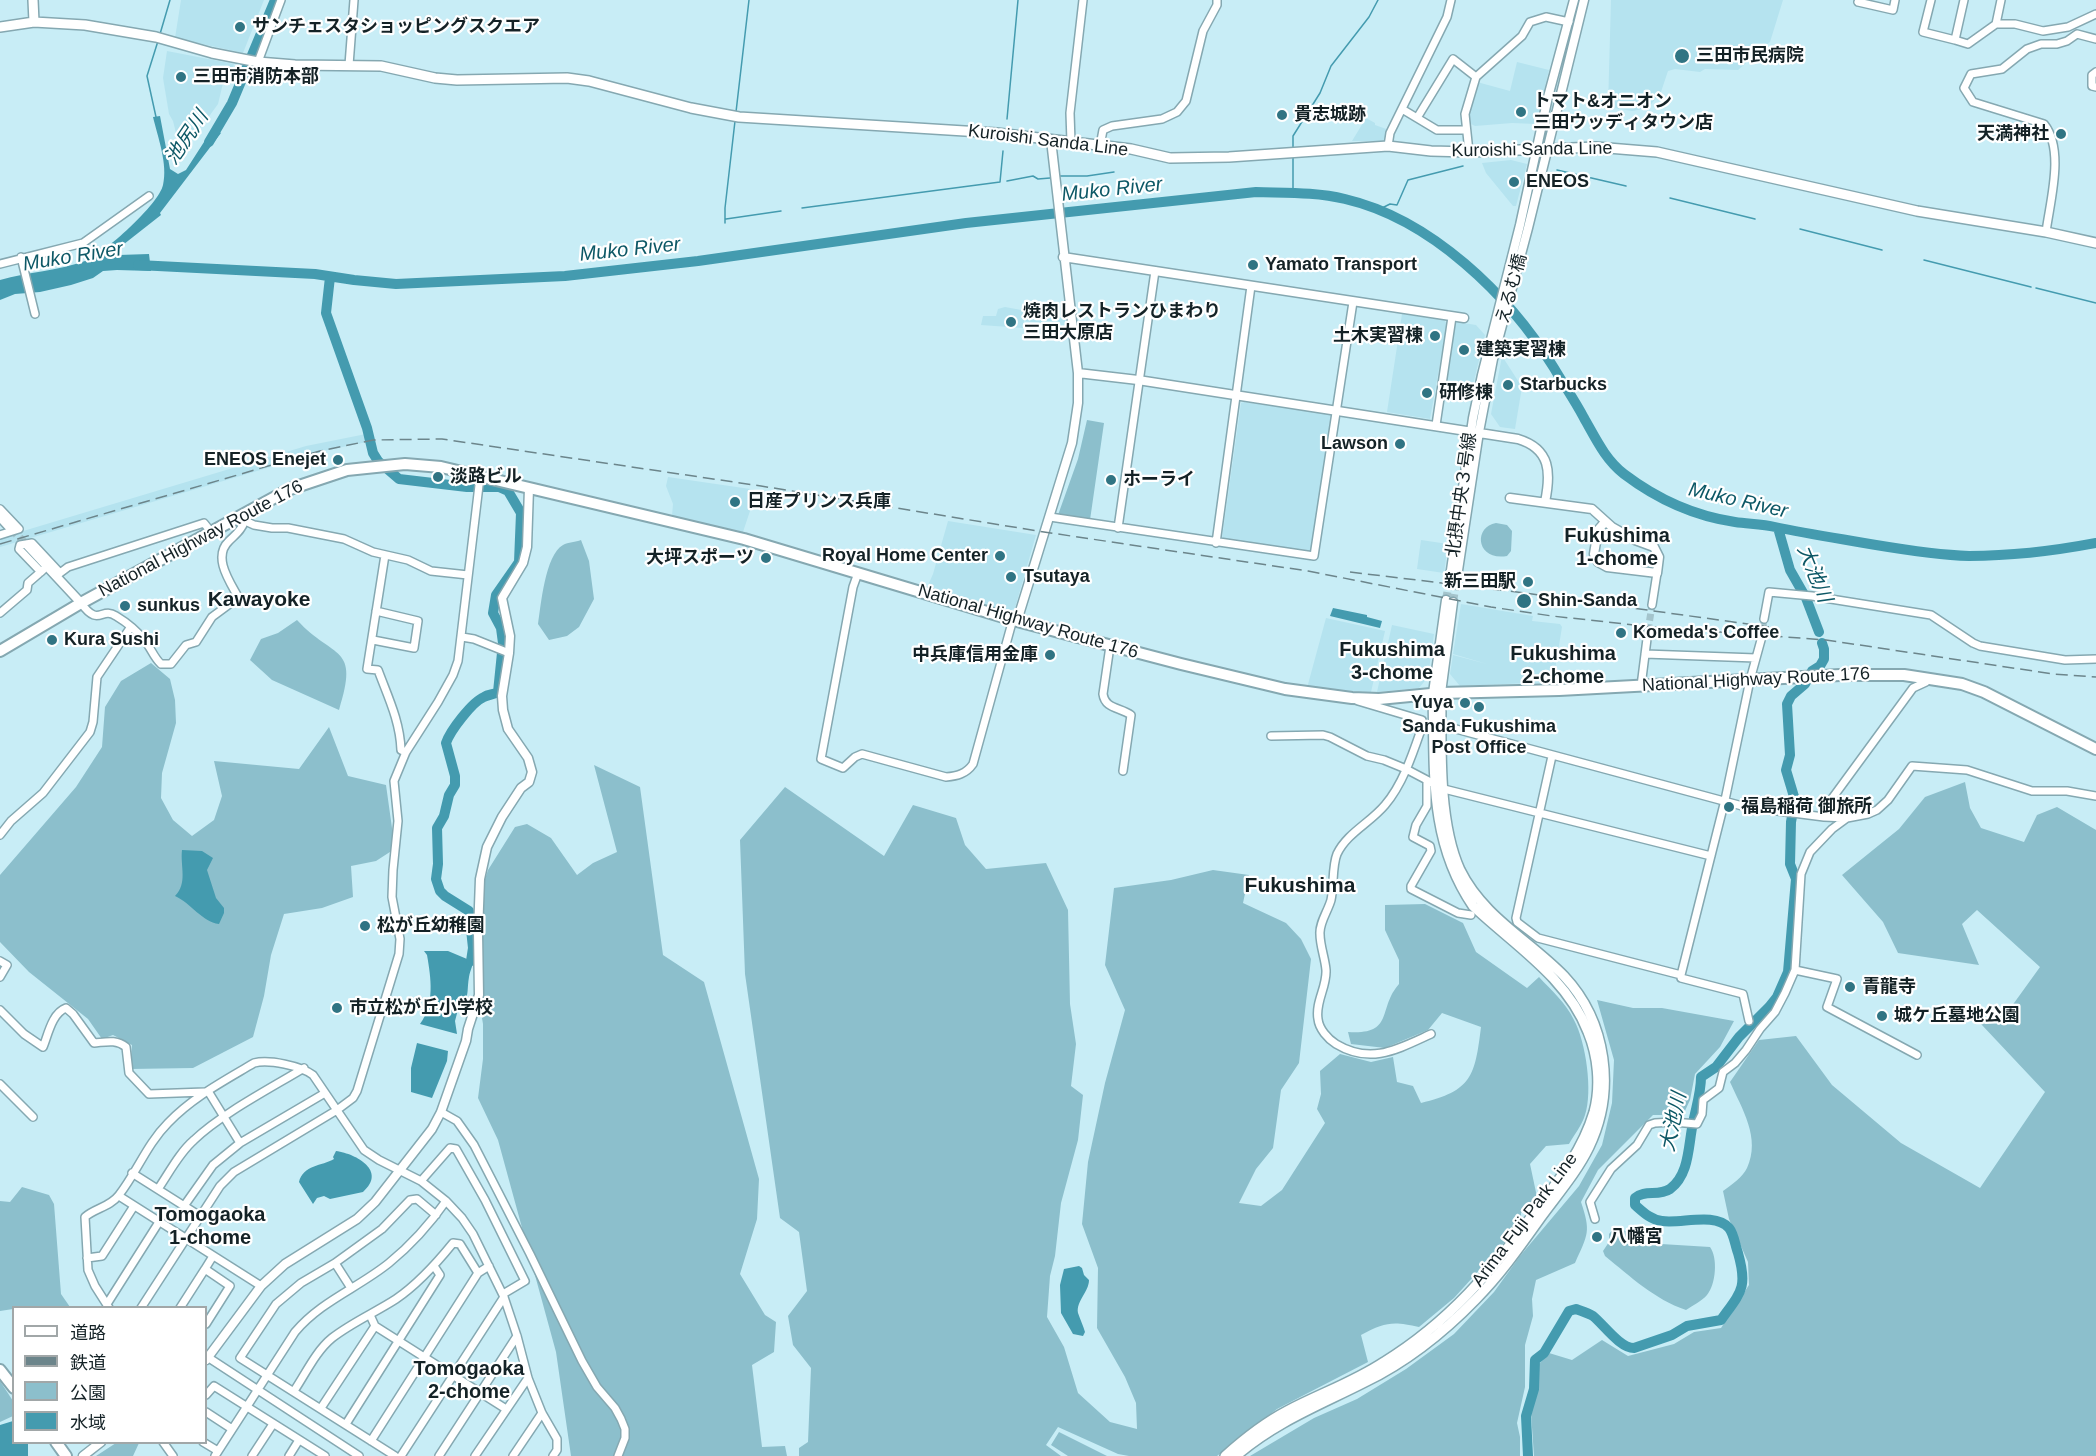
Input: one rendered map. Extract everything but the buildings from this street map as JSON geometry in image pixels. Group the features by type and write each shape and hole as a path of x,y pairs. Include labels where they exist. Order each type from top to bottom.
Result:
{"main road":[{"path":"33,0 34,22"},
{"name":"Kuroishi Sanda Line","path":"0,27 34,22 85,25 161,39 258,62 381,66 457,81 567,78 589,81 691,108 739,117 955,130 1131,149 1170,158 1388,146 1431,152 1596,147 1657,152 1917,211 2046,232 2096,243"},
{"name":"National Highway Route 176","path":"0,651 81,603 242,519 290,489 347,470 405,464 441,467 479,483 529,488 744,539 1015,620 1285,689 1352,698 1379,699 1437,693 1553,690 1887,674 1962,684 1984,692 2096,748"},
{"name":"Arima Fuji Park Line","path":"1236,1456 1290,1418 1367,1382 1390,1368 1436,1335 1477,1298 1515,1254 1578,1166 1596,1130 1605,1091 1602,1054 1595,1027 1577,993 1565,977 1497,918 1470,887 1454,856 1435,786 1441,725 1437,693"},
{"name":"Arima Fuji Park Line","path":"1225,1456 1262,1426 1285,1412 1386,1362 1451,1312 1472,1292 1507,1250 1557,1183 1582,1145 1591,1119 1598,1090 1597,1071 1594,1048 1579,1011 1558,982 1473,906 1462,891 1448,859 1441,836 1435,786 1437,693"},
{"path":"0,1370 12,1386"},
{"path":"57,1444 66,1456"}],"street":[{"path":"258,62 281,0"},
{"path":"349,65 354,0"},
{"path":"1071,142 1070,113 1083,0"},
{"path":"1100,146 1103,130 1112,126 1162,119 1177,112 1186,101 1203,31 1217,5 1217,0"},
{"path":"1388,146 1390,133 1448,17 1451,0"},
{"path":"1524,226 1537,149 1574,0"},
{"path":"1524,226 1547,148 1584,0"},
{"path":"1859,0 1858,2 1893,10 1895,0"},
{"path":"1930,0 1923,32 1968,44 1996,24 2015,24 2043,31 2068,27 2096,14"},
{"path":"1955,40 1964,0"},
{"path":"1996,24 2001,0"},
{"path":"1469,152 1466,114 1476,77 1522,36 1530,22 1546,17 1569,22"},
{"path":"2046,232 2056,152 2051,132 2044,124 1973,102 1964,88 1971,74 2002,69 2027,49 2041,44 2057,44 2077,34 2096,39"},
{"path":"1417,118 1453,59 1476,77"},
{"path":"2096,72 2092,75 2092,86 2096,87"},
{"path":"1402,109 1437,130 1466,130"},
{"path":"858,573 853,587 821,759 843,768 862,754 946,777 958,776 969,769 975,756 1015,620 1072,443 1078,403 1078,373 1051,140"},
{"path":"0,264 83,243 149,196"},
{"name":"えるむ橋","path":"1493,346 1524,226"},
{"path":"21,257 35,314"},
{"path":"1063,257 1464,318"},
{"path":"1118,528 1155,271"},
{"path":"1216,543 1251,286"},
{"path":"1050,517 1314,556 1353,302"},
{"path":"1436,425 1452,317"},
{"name":"北摂中央３号線","path":"1454,577 1482,375 1493,346"},
{"path":"1078,373 1138,380 1524,440 1544,457 1548,473 1545,502"},
{"path":"142,1306 220,1186 234,1172 337,1110 357,1091 399,954 400,939 392,897 398,821 394,782 406,752 453,675 458,662 479,483"},
{"path":"359,1456 207,1359 261,1286 285,1264 357,1219 375,1202 432,1129 441,1112 466,1041 479,995 480,879 487,847 502,817 521,788 529,782 532,772 528,758 508,729 503,710 505,651 510,636 502,598 523,563 529,488"},
{"path":"1510,498 1592,509 1605,522 1628,536 1654,547 1659,557 1652,605"},
{"path":"0,509 7,531"},
{"path":"0,517 7,531"},
{"path":"58,574 44,569 19,549 20,545 32,543 58,574 92,616 113,614 145,641 161,664 171,664 186,645 196,642 212,617 235,600 237,595 227,576 221,553 223,546 242,528 242,519 272,528 288,528 344,539 373,552 408,560 431,571 468,575"},
{"path":"1605,522 1598,531 1594,554 1598,562 1607,567 1657,573"},
{"path":"58,574 68,567 204,523 212,533"},
{"path":"27,545 44,569"},
{"path":"386,555 367,669 378,670 394,711 400,733 401,750 406,752"},
{"path":"0,613 27,590 28,583 44,569"},
{"path":"1764,619 1769,592 1793,593 1931,615 1980,646 2065,660 2096,659"},
{"path":"1437,693 1450,601"},
{"path":"372,640 414,648 417,633 418,621 376,611"},
{"path":"0,835 11,821 43,793 90,732 97,676 130,628"},
{"path":"1641,686 1648,632"},
{"path":"462,637 474,639 505,651"},
{"path":"1681,975 1725,800 1750,680 1761,640"},
{"path":"1110,646 1104,700 1107,704 1131,715 1123,771"},
{"path":"1645,654 1756,658"},
{"path":"1824,817 1828,804 1895,712 1913,688 1926,682 1928,678"},
{"path":"1352,698 1371,706 1422,720 1422,727 1406,769 1384,806 1345,842 1336,856 1331,901 1320,934 1326,975 1317,1018 1331,1042 1358,1054 1382,1054 1431,1034"},
{"path":"1441,725 1746,807 1805,815 1847,818 1877,810 1888,800 1912,766 1967,770 2032,791 2067,791 2096,796"},
{"path":"1271,736 1330,737 1367,756 1406,769 1435,786 1710,856"},
{"path":"1552,756 1538,812 1517,922 1538,938 1681,975 1681,978 1743,994 1749,1021"},
{"path":"1435,786 1413,832 1413,837 1430,846 1431,851 1411,889 1458,913 1471,915"},
{"path":"1595,1219 1590,1202 1611,1169 1637,1145 1649,1125 1673,1122 1697,1124 1703,1100 1719,1088 1723,1072 1740,1056 1759,1028 1775,1012 1795,969 1801,874 1809,852 1832,829 1847,818"},
{"path":"0,961 7,965 0,977"},
{"path":"1795,969 1837,979 1827,1006 1917,1055"},
{"path":"0,1010 24,1034 43,1047 54,1020 59,1012 66,1008 94,1043 114,1041 126,1047 129,1073 149,1094 208,1091"},
{"path":"159,1222 108,1306 92,1278 87,1258 85,1217 102,1209 119,1196 166,1124 195,1099 254,1063 262,1061 304,1068 313,1075 364,1150 421,1181 446,1201 473,1234 503,1296 528,1378 542,1413 557,1439 557,1450 553,1456"},
{"path":"158,1189 194,1139 223,1118 304,1068"},
{"path":"0,1084 33,1117"},
{"path":"208,1091 240,1143"},
{"path":"184,1206 213,1165 240,1143 325,1094"},
{"path":"441,1112 457,1121 474,1145 582,1361 597,1387 618,1413 625,1430 625,1438 618,1456"},
{"path":"401,1456 503,1296 525,1281 456,1149 450,1148 421,1181"},
{"path":"132,1173 200,1216"},
{"path":"119,1196 261,1286"},
{"path":"394,1456 240,1358 276,1304 301,1283 336,1263 382,1229 410,1200 417,1199 436,1215"},
{"path":"204,1444 217,1454 267,1374 308,1316 388,1263 417,1237 446,1201"},
{"path":"87,1258 102,1256 134,1206"},
{"path":"294,1391 323,1347 333,1337 398,1298 434,1266 453,1243 459,1244 478,1273"},
{"path":"181,1306 213,1256"},
{"path":"336,1263 351,1288"},
{"path":"346,1424 440,1275 434,1266"},
{"path":"372,1441 478,1273 489,1266"},
{"path":"205,1269 230,1286 207,1322"},
{"path":"370,1315 375,1326 506,1409"},
{"path":"321,1408 375,1326"},
{"path":"439,1456 517,1336"},
{"path":"475,1456 528,1378"},
{"path":"207,1394 214,1386 325,1456"},
{"path":"207,1413 232,1430"},
{"path":"513,1456 542,1413"},
{"path":"252,1456 273,1424"},
{"path":"289,1456 299,1440"},
{"path":"82,1456 100,1444"},
{"path":"164,1444 173,1456"}],"shaded area":[{"path":"181,0 264,0 243,53 175,38"},
{"name":"三田市民病院","path":"1611,0 1783,0 1770,42 1738,70 1705,69 1700,72 1675,69 1668,71 1661,92 1648,108 1632,111 1608,107"},
{"path":"167,51 234,64 229,79 224,79 218,104 192,140 177,138 178,134 169,114 163,78"},
{"path":"1517,62 1549,70 1536,124 1475,126 1469,123 1477,82 1510,91"},
{"path":"1366,118 1375,125 1389,130 1383,141 1352,141"},
{"path":"1511,160 1527,164 1516,206 1513,206 1486,173 1482,163"},
{"path":"1005,307 1065,318 1066,327 1024,321 1023,328 981,325 983,316 996,316 998,309"},
{"path":"1402,314 1444,320 1447,324 1430,419 1387,412"},
{"name":"建築実習棟","path":"1457,322 1476,325 1485,335 1473,385 1446,382"},
{"path":"1502,356 1522,387 1515,429 1500,427 1491,414"},
{"path":"1241,403 1331,416 1309,553 1222,538"},
{"path":"366,434 367,442 328,450 0,547 0,538 306,446"},
{"path":"668,477 757,490 743,532 672,516 673,504 666,486"},
{"path":"948,521 1036,535 1015,608 1008,612 926,590 933,574"},
{"path":"1421,540 1448,544 1444,573 1417,569"},
{"path":"1461,604 1533,616 1532,621 1560,624 1562,627 1553,682 1460,686 1450,674 1453,655 1487,664 1453,654"},
{"path":"1326,618 1385,631 1371,692 1307,688"},
{"path":"1392,625 1434,634 1428,677 1419,688 1377,692"}],"green space":[{"path":"1087,420 1104,423 1090,520 1058,515 1078,459"},
{"path":"1496,523 1507,525 1512,531 1511,551 1507,556 1489,554 1481,543 1484,531"},
{"path":"581,540 589,561 594,599 579,627 567,636 549,640 538,624 548,569 557,550 567,543"},
{"path":"297,620 310,633 340,655 345,663 345,689 339,710 272,680 250,660 261,639 278,633"},
{"path":"151,663 170,679 175,700 176,723 162,773 161,798 173,820 192,836 214,820 222,796 214,761 299,769 329,727 348,776 386,785 392,828 393,850 376,861 351,866 353,897 322,908 284,914 271,955 264,996 253,1037 193,1068 130,1069 132,1045 113,1035 102,1039 88,1019 29,972 0,942 0,875 76,787 102,747 105,707 121,681"},
{"path":"594,765 640,787 663,955 704,982 759,1179 757,1219 740,1274 765,1315 776,1322 774,1352 752,1365 762,1447 785,1446 787,1456 571,1456 556,1352 498,1140 478,1098 483,1059 483,1024 477,989 472,918 488,870 515,827 527,824 551,838 577,875 593,863 617,852"},
{"path":"1965,782 1970,808 1981,828 2024,842 2037,815 2057,807 2096,830 2096,1456 1534,1456 1531,1413 1538,1386 1539,1364 1549,1353 1572,1360 1602,1340 1628,1356 1674,1344 1694,1332 1721,1328 1749,1285 1748,1262 1729,1219 1723,1191 1743,1175 1751,1157 1751,1135 1748,1124 1730,1082 1759,1040 1796,1036 1832,1085 1901,1143 1980,1188 2045,1092 1981,1024 2009,1010 2040,967 1977,910 1962,924 1979,965 1898,953 1883,922 1842,875 1899,829 1925,797"},
{"path":"785,787 884,856 913,805 956,818 965,845 986,869 1046,863 1068,910 1070,1004 1076,1044 1071,1086 1083,1095 1078,1140 1061,1203 1055,1256 1050,1276 1047,1317 1064,1347 1078,1393 1110,1422 1137,1429 1136,1403 1125,1377 1097,1328 1098,1268 1082,1224 1088,1162 1105,1083 1125,1010 1105,965 1114,888 1171,880 1213,870 1249,875 1243,903 1286,923 1301,939 1311,959 1299,1063 1281,1090 1273,1148 1256,1169 1239,1203 1261,1206 1282,1190 1325,1123 1317,1109 1321,1094 1320,1071 1340,1054 1371,1062 1393,1057 1397,1082 1413,1086 1421,1103 1451,1093 1461,1087 1473,1069 1481,1027 1442,1013 1428,1030 1385,1048 1351,1044 1348,1032 1363,1032 1379,1025 1392,993 1399,984 1399,960 1385,930 1385,905 1425,904 1463,923 1476,952 1527,988 1539,977 1563,1002 1578,1029 1585,1054 1588,1094 1584,1119 1569,1144 1546,1146 1530,1164 1537,1197 1521,1213 1521,1224 1454,1298 1419,1327 1389,1324 1361,1335 1368,1362 1277,1409 1217,1456 1118,1454 1058,1427 1046,1445 1061,1456 799,1456 799,1448 808,1442 811,1368 793,1345 788,1316 807,1291 799,1232 780,1218 745,974 740,840"},
{"path":"1597,1000 1633,1008 1662,1008 1734,1021 1720,1047 1695,1074 1690,1100 1683,1115 1653,1115 1598,1170 1581,1202 1587,1233 1575,1263 1536,1280 1532,1299 1533,1316 1525,1345 1525,1387 1517,1423 1520,1456 1250,1456 1314,1418 1357,1399 1406,1369 1454,1334 1494,1292 1520,1256 1579,1186 1602,1145 1612,1103 1614,1060"},
{"path":"22,1187 49,1195 54,1204 61,1294 69,1306 12,1306 12,1309 0,1311 0,1201 10,1202"},
{"path":"1615,1227 1661,1244 1710,1247 1713,1252 1715,1271 1707,1295 1686,1310 1643,1287 1605,1256 1603,1251 1609,1242 1609,1234"},
{"path":"0,1381 12,1399 12,1416 0,1422"},
{"path":"1059,1432 1107,1456 1068,1456 1051,1445"},
{"path":"114,1444 139,1444 133,1456 96,1456"}],"water":[{"path":"160,116 170,169 178,174 186,170 213,128 221,133 160,213 161,215 119,248 119,255 149,254 151,271 103,271 93,278 71,285 40,292 15,294 0,300 0,280 64,267 94,257 142,216 163,185 162,151 153,117"},
{"path":"1333,608 1367,615 1367,617 1382,621 1380,628 1330,616"},
{"path":"182,850 202,851 213,858 207,870 216,898 224,908 219,924 207,920 175,896 182,880"},
{"path":"424,951 448,951 467,959 474,956 467,997 464,1004 460,1002 455,1021 457,1034 420,1024 428,1008 431,991 427,955"},
{"path":"417,1043 448,1051 447,1061 432,1098 411,1092 411,1068"},
{"path":"336,1151 352,1156 366,1165 371,1171 370,1184 363,1192 330,1199 324,1196 317,1198 313,1204 299,1182 301,1176 309,1169 334,1159"},
{"path":"1079,1266 1089,1280 1078,1309 1085,1332 1083,1336 1073,1334 1061,1313 1060,1285 1064,1269"},
{"path":"12,1421 12,1444 28,1444 28,1456 0,1456 0,1425"}],"waterway":[{"path":"160,34 170,0"},
{"name":"池尻川","path":"209,142 232,103 275,0"},
{"path":"736,112 749,0"},
{"path":"1007,119 1018,0"},
{"path":"1293,148 1293,136 1320,93 1331,66 1369,17 1378,0"},
{"path":"156,117 147,76 158,41"},
{"path":"725,223 735,121"},
{"path":"802,208 1000,182 1003,151"},
{"path":"1293,156 1293,193"},
{"path":"1378,210 1390,204 1397,205 1408,180 1463,166"},
{"path":"1557,170 1626,186"},
{"path":"1058,176 1087,176 1114,172"},
{"path":"1007,181 1033,176 1038,179 1050,178"},
{"name":"Muko River","path":"138,265 315,274 396,284 565,276 698,261 966,223 1256,192 1323,195 1377,209 1408,224 1437,242 1465,264 1491,288 1536,341 1611,462 1637,483 1676,505 1740,523 1946,555 2017,554 2096,543"},
{"path":"1670,198 1755,219"},
{"path":"726,219 781,211"},
{"path":"1800,229 1882,250"},
{"path":"1924,260 2031,287"},
{"path":"330,277 326,313 367,428 373,453 378,461 399,479 467,487 499,487 508,491 521,513 519,562 496,595 493,613 501,628 503,643 498,692 479,700 457,724 446,743 455,776 455,785 449,795 444,816 437,828 436,879 440,891 445,896 469,911 473,948 471,961"},
{"path":"2036,288 2096,303"},
{"name":"大池川","path":"1778,528 1790,570 1806,598 1819,632"},
{"name":"大池川","path":"1528,1456 1526,1416 1534,1389 1535,1360 1544,1353 1569,1311 1576,1309 1593,1316 1623,1344 1634,1348 1672,1335 1687,1326 1721,1320 1741,1289 1741,1265 1729,1228 1723,1223 1707,1220 1670,1222 1654,1219 1635,1205 1635,1198 1643,1194 1661,1193 1677,1183 1687,1159 1701,1077 1716,1067 1739,1037 1769,1007 1777,997 1788,972 1796,879 1790,864 1791,822 1795,800 1786,770 1790,755 1787,704 1791,696 1805,684 1812,671 1820,666 1824,659 1822,643"}],"tunnel":[{"path":"11,529 27,545"},
{"path":"1446,600 1450,577"},
{"path":"1453,602 1457,577"},
{"path":"1648,631 1652,605"},
{"path":"1761,640 1764,619"}],"railway":[{"path":"0,544 320,451 373,440 442,439 1308,571 1491,607 1552,616 1653,627 1826,640 2053,674 2096,677"},
{"path":"1350,572 1525,593 1769,627"}],"place":[{"name":"サンチェスタショッピングスクエア","path":"240,27"},
{"name":"三田市民病院","path":"1682,56"},
{"name":"三田市消防本部","path":"181,77"},
{"name":"トマト&オニオン 三田ウッディタウン店","path":"1521,112"},
{"name":"貴志城跡","path":"1282,115"},
{"name":"天満神社","path":"2061,134"},
{"name":"ENEOS","path":"1514,182"},
{"name":"Yamato Transport","path":"1253,265"},
{"name":"焼肉レストランひまわり 三田大原店","path":"1011,322"},
{"name":"土木実習棟","path":"1435,336"},
{"name":"建築実習棟","path":"1464,350"},
{"name":"Starbucks","path":"1508,385"},
{"name":"研修棟","path":"1427,393"},
{"name":"Lawson","path":"1400,444"},
{"name":"ENEOS Enejet","path":"338,460"},
{"name":"淡路ビル","path":"438,477"},
{"name":"ホーライ","path":"1111,480"},
{"name":"日産プリンス兵庫","path":"735,502"},
{"name":"Royal Home Center","path":"1000,556"},
{"name":"大坪スポーツ","path":"766,558"},
{"name":"Tsutaya","path":"1011,577"},
{"name":"新三田駅","path":"1528,582"},
{"name":"Shin-Sanda","path":"1524,601"},
{"name":"sunkus","path":"125,606"},
{"name":"Komeda's Coffee","path":"1621,633"},
{"name":"Kura Sushi","path":"52,640"},
{"name":"中兵庫信用金庫","path":"1050,655"},
{"name":"Yuya","path":"1465,703"},
{"name":"Sanda Fukushima Post Office","path":"1479,707"},
{"name":"福島稲荷 御旅所","path":"1729,807"},
{"name":"松が丘幼稚園","path":"365,926"},
{"name":"青龍寺","path":"1850,987"},
{"name":"市立松が丘小学校","path":"337,1008"},
{"name":"城ケ丘墓地公園","path":"1882,1016"},
{"name":"八幡宮","path":"1597,1237"}],"district":[{"name":"Fukushima 1-chome","path":"1617,548"},
{"name":"Kawayoke","path":"259,600"},
{"name":"Fukushima 3-chome","path":"1392,662"},
{"name":"Fukushima 2-chome","path":"1563,666"},
{"name":"Fukushima","path":"1300,886"},
{"name":"Tomogaoka 1-chome","path":"210,1226"},
{"name":"Tomogaoka 2-chome","path":"469,1380"}]}
